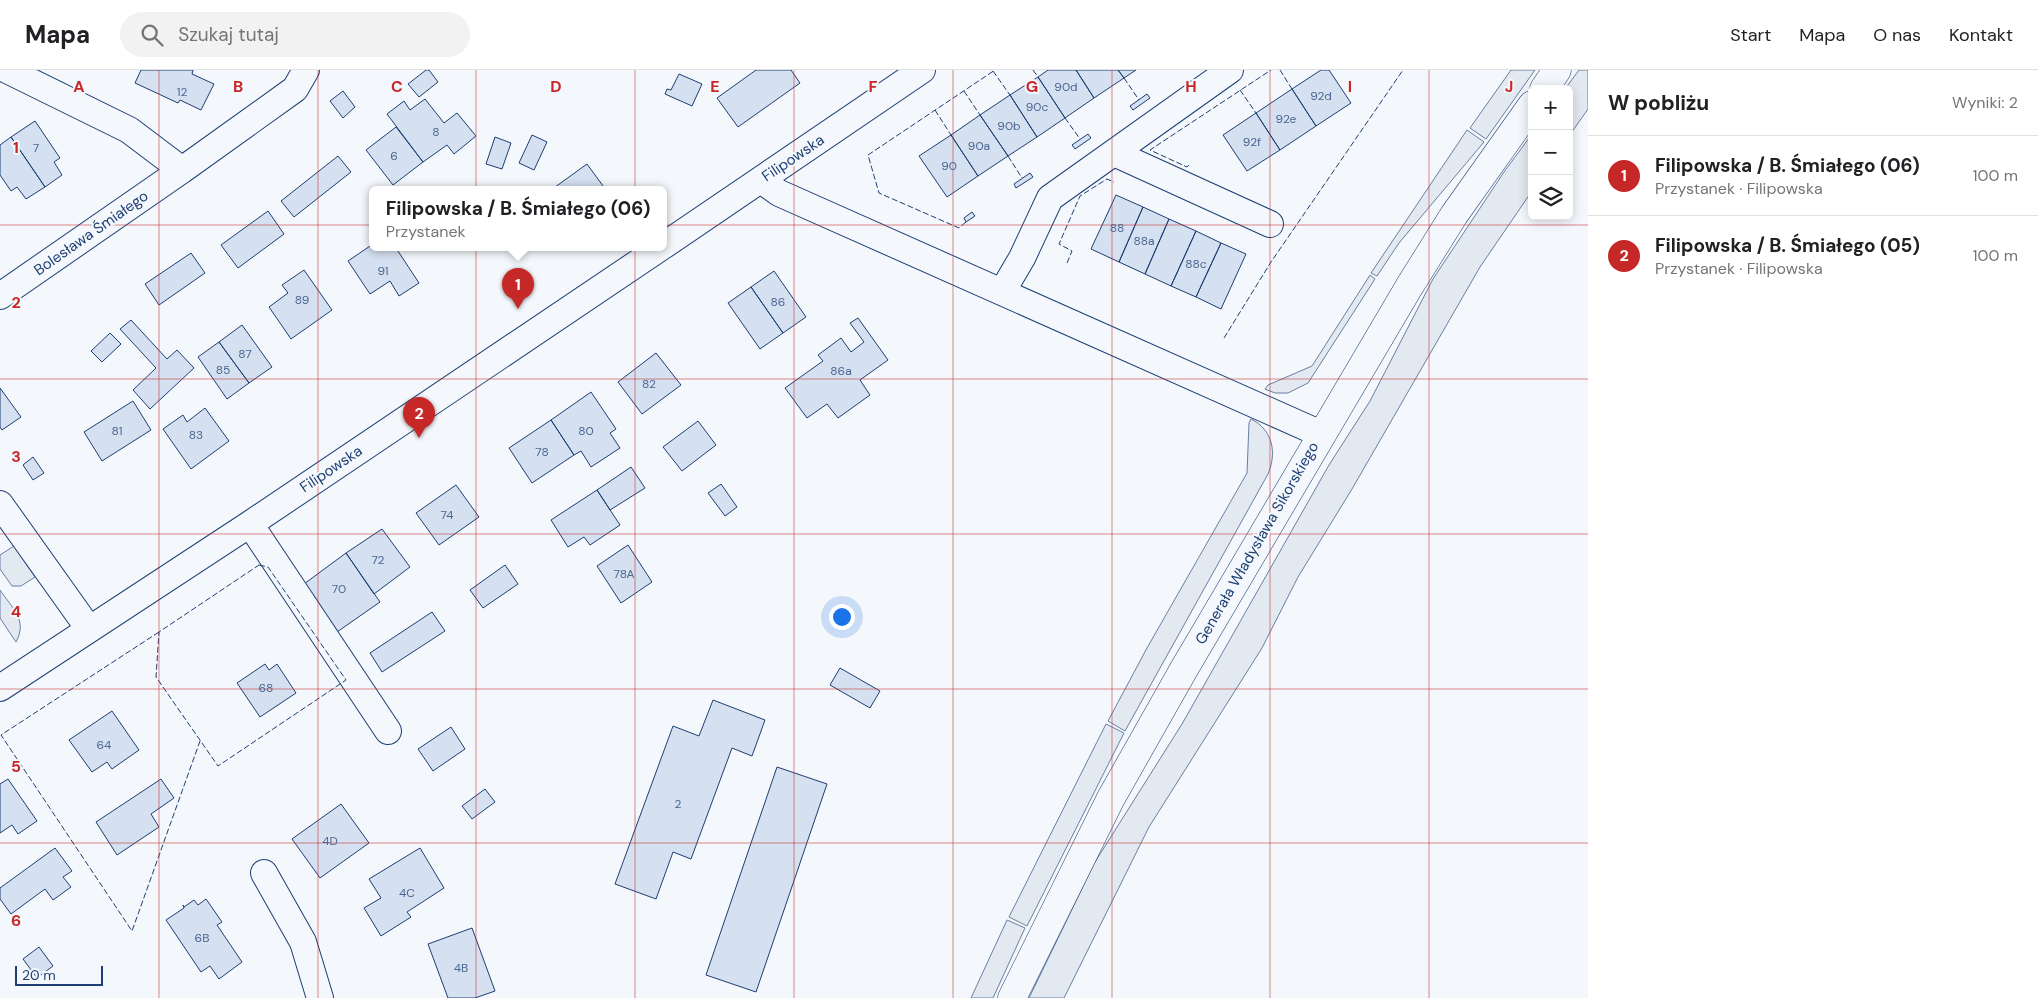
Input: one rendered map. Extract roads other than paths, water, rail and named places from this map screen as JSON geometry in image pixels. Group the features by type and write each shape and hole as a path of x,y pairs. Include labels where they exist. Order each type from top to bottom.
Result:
{"main road":[{"path":"1547,85 1557,70"},
{"name":"Generała Władysława Sikorskiego","path":"1012,998 1111,798 1321,434 1454,215 1528,111"}],"street":[{"path":"7,70 129,130 182,170"},
{"name":"Bolesława Śmiałego","path":"0,296 295,89 306,70"},
{"name":"Filipowska","path":"667,243 922,70"},
{"path":"1002,292 1022,258 1050,198 1230,70"},
{"path":"1114,152 1270,224"},
{"path":"761,180 779,193 1321,434"},
{"name":"Filipowska","path":"0,688 250,524 656,251"},
{"path":"0,504 89,629"},
{"path":"250,524 388,731"},
{"path":"264,873 303,942 320,998"}],"place":[{"name":"Filipowska / B. Śmiałego (06)","path":"518,309"},
{"name":"Filipowska / B. Śmiałego (05)","path":"419,438"}]}
